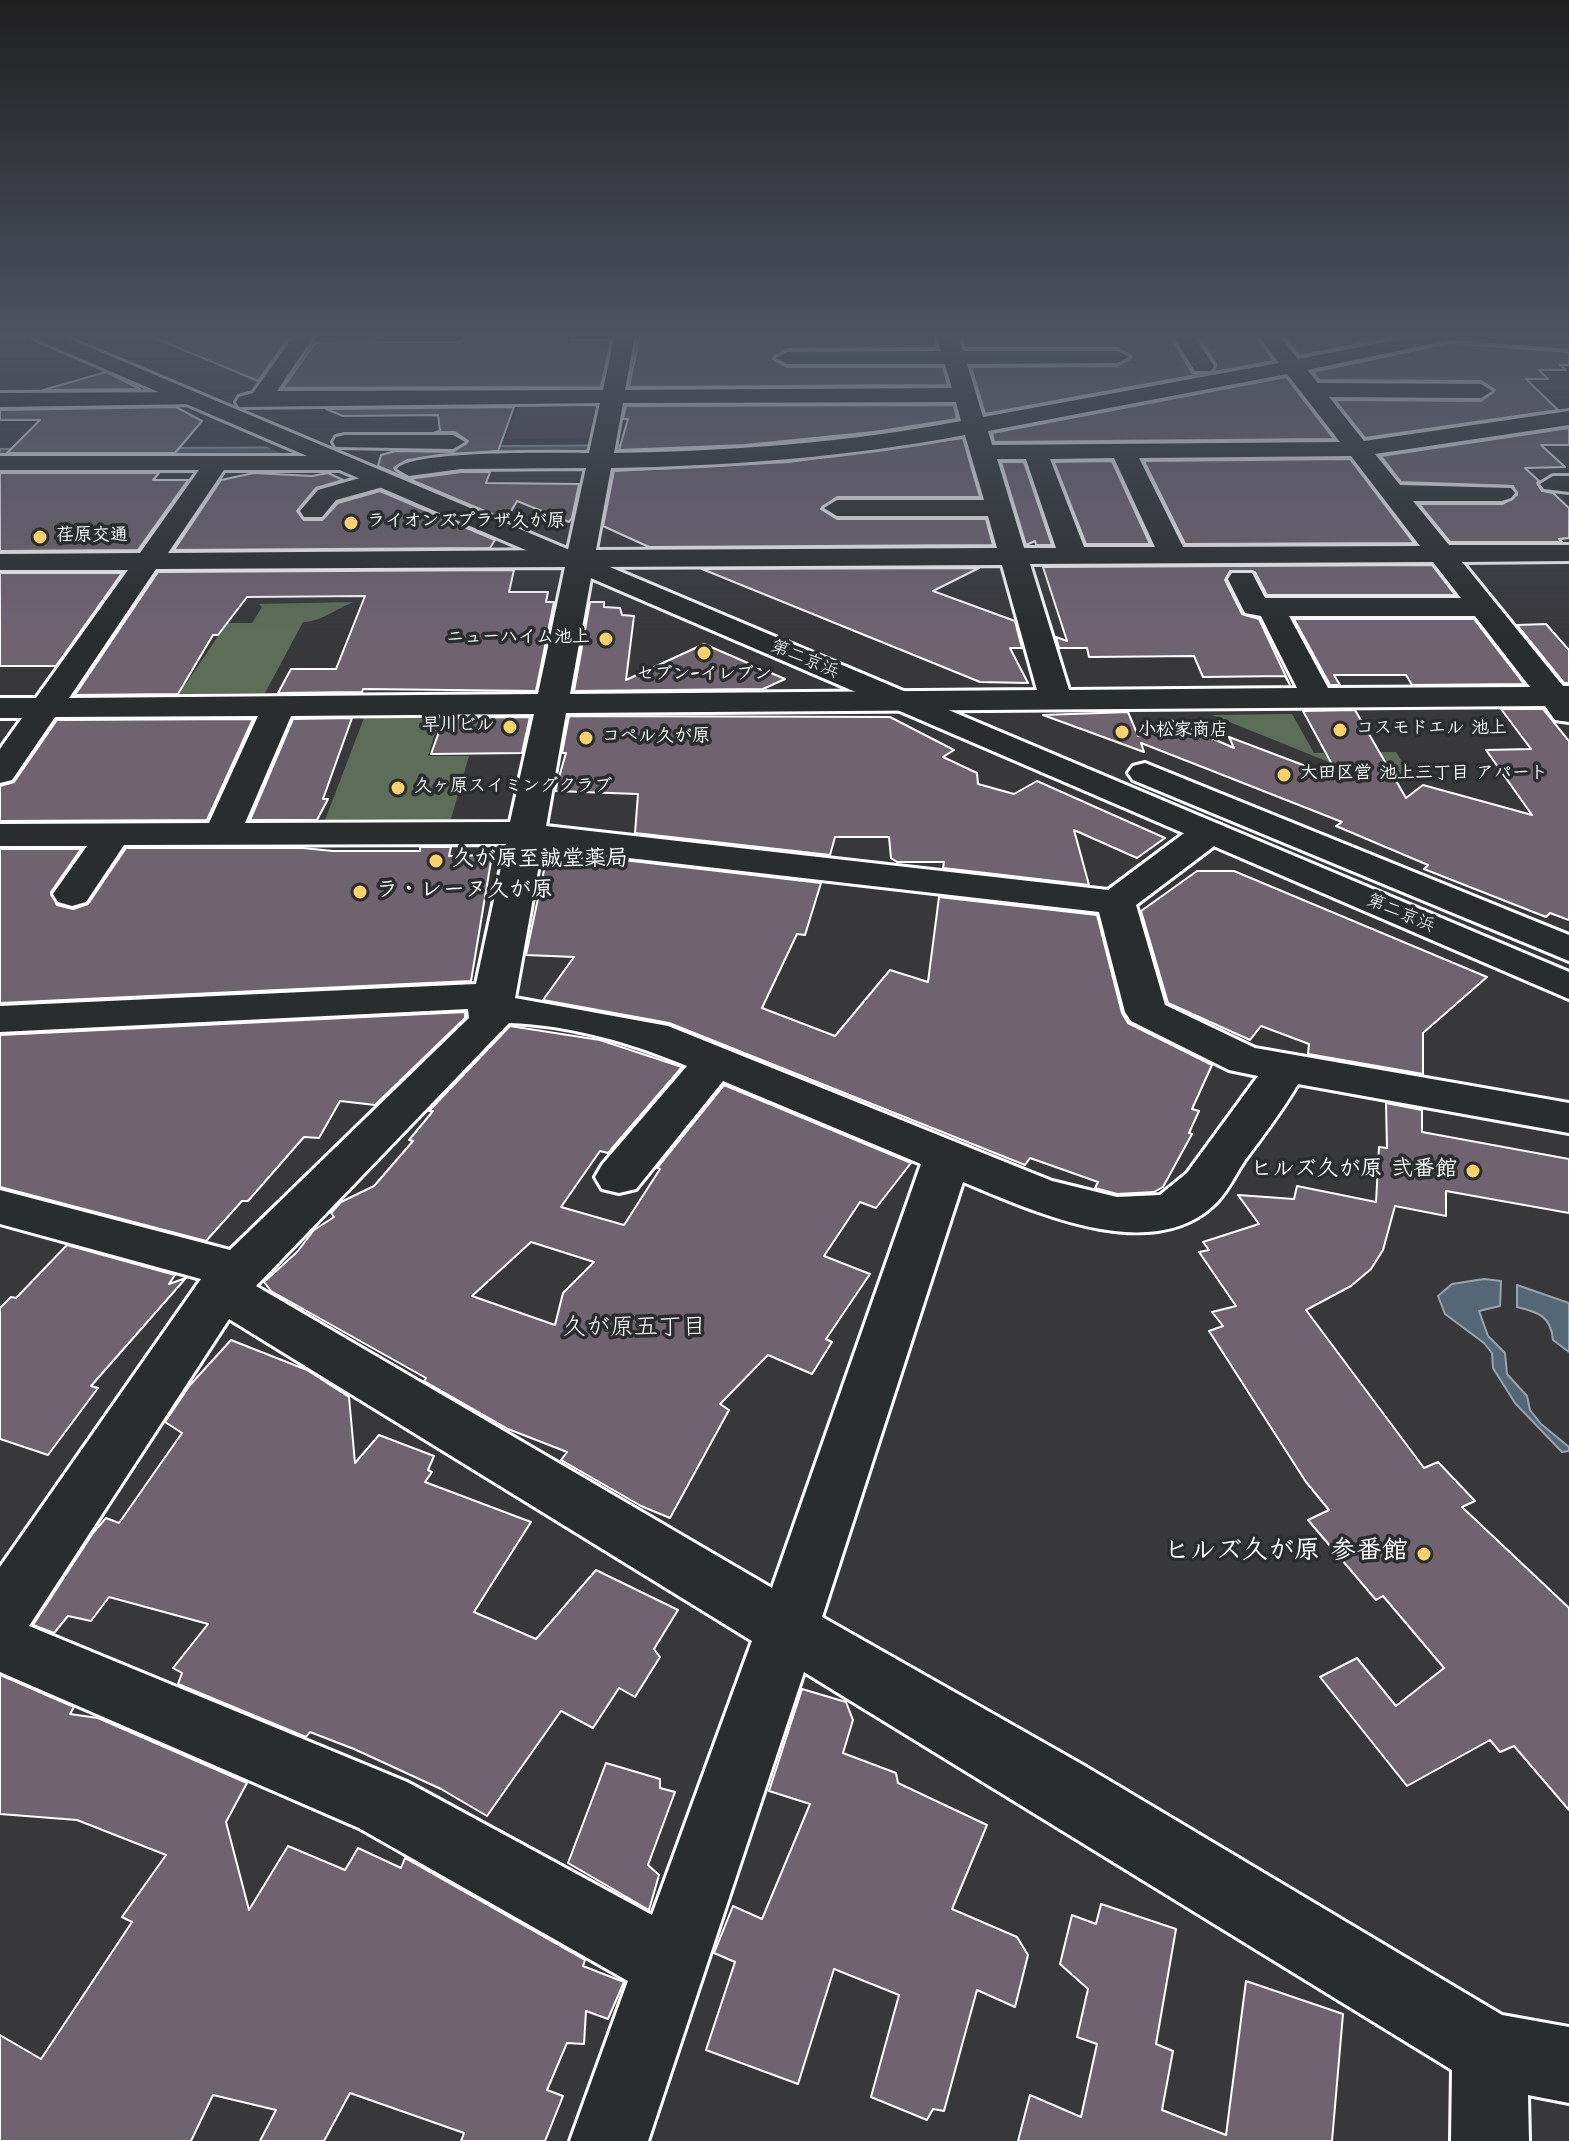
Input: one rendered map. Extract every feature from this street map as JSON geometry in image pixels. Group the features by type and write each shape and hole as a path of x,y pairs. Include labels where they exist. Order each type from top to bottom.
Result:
{"main road":[{"name":"第二京浜","path":"275,434 296,443 341,452 392,470 896,700 1569,987"},
{"name":"第二京浜","path":"311,434 341,452"},
{"path":"0,1618 230,1280 489,1022 553,703 578,557 605,434"},
{"path":"0,463 218,461 341,452 601,451 745,456 884,443 919,434"},
{"path":"977,434 1056,700"},
{"path":"1001,434 1035,451 1358,449 1461,434"},
{"path":"1164,434 1174,451"},
{"path":"1347,434 1483,607 1564,703"},
{"path":"0,444 296,443"},
{"path":"313,511 327,495 392,470 601,451"},
{"path":"1035,451 1073,556"},
{"path":"1123,451 1173,555"},
{"path":"0,773 218,461"},
{"path":"1393,493 1502,493"},
{"path":"837,508 1000,508"},
{"path":"629,560 1173,555 1452,565 1569,553"},
{"name":"第二京浜","path":"578,557 629,560 1569,949"},
{"path":"0,562 578,557"},
{"path":"1242,579 1255,607 1483,607"},
{"path":"1275,617 1318,699"},
{"path":"0,708 896,700 1318,699 1564,703"},
{"path":"221,836 279,705"},
{"path":"0,835 526,835 1116,902 1208,833"},
{"path":"72,894 113,835"},
{"path":"1116,902 1146,1012 1244,1060 1569,1118"},
{"path":"0,1019 437,997 493,1004 653,1036 1035,1193 1089,1209 1133,1215 1158,1214 1195,1194 1273,1091 1284,1069"},
{"path":"619,1177 716,1061"},
{"path":"609,2141 788,1630 948,1155"},
{"path":"0,1207 230,1280 788,1630 1059,1788 1490,2050 1569,2065"},
{"path":"0,1643 383,1805 671,1965"},
{"path":"1490,2050 1490,2141"}],"shaded area":[{"path":"508,434 596,434 595,438 506,439"}],"green space":[{"path":"354,602 323,617 303,622 265,693 179,694 227,623 252,623 262,607 259,604"},
{"path":"1292,714 1314,753 1396,752 1408,772 1386,785 1212,715"},
{"name":"久ヶ原スイミングクラブ","path":"440,717 428,756 469,756 451,819 325,820 364,718"}],"water":[{"path":"799,434 916,434 643,457 0,457 0,449 675,445"},
{"path":"1484,1279 1501,1281 1500,1306 1479,1311 1488,1336 1505,1353 1507,1374 1527,1396 1530,1410 1541,1424 1569,1447 1569,1451 1562,1452 1515,1403 1493,1368 1492,1353 1484,1343 1445,1314 1438,1296 1452,1284"},
{"path":"1517,1285 1569,1303 1569,1352 1553,1340 1549,1325 1542,1316 1517,1307"}],"pier":[{"path":"381,444 416,460 296,460 263,445"}],"building":[{"path":"26,434 191,434 175,453 7,453"},
{"path":"458,434 504,434 498,451 407,460 394,468 406,478 378,466 381,455 395,451 453,452 468,441"},
{"path":"624,434 855,434 745,445 619,450"},
{"path":"992,434 1330,434 1334,439 994,442"},
{"path":"1362,434 1393,434 1365,438"},
{"path":"1529,434 1569,434 1569,445 1541,445 1565,467 1525,468 1539,481 1537,483 1542,491 1553,493 1569,508 1569,538 1559,539 1562,542 1450,542 1419,504 1503,504 1517,495 1513,486 1401,482 1381,456"},
{"path":"963,438 980,497 837,497 821,509 837,519 986,519 993,545 649,547 603,526 614,471 789,462"},
{"path":"1350,459 1414,543 1185,544 1144,461"},
{"path":"1112,461 1150,544 1086,544 1054,462"},
{"path":"1001,462 1024,462 1052,545 1036,545 1035,541 1026,545"},
{"path":"461,472 490,472 486,483 579,484 572,518 569,522 517,501 506,520 409,479"},
{"path":"0,473 159,473 153,480 188,480 138,550 0,551"},
{"path":"254,473 312,476 328,473 343,480 316,488 297,511 304,520 322,520 338,503 380,491 495,540 490,548 174,550 221,480"},
{"path":"1432,565 1455,595 1267,595 1255,572 1230,571 1225,580 1242,614 1259,619 1290,685 1285,676 1203,677 1194,656 1089,657 1087,648 1059,648 1056,637 1067,641 1043,567"},
{"path":"979,568 933,591 1015,621 1022,648 1010,648 1028,683 980,682 702,569"},
{"path":"514,570 509,592 548,592 546,602 554,602 536,691 363,689 362,692 278,693 291,669 336,669 365,596 247,597 218,635 213,635 178,694 75,695 158,572"},
{"path":"0,573 122,573 56,666 0,666"},
{"path":"590,602 604,602 604,607 620,608 622,615 634,616 626,680 704,644 785,679 763,689 574,691"},
{"path":"1294,619 1474,619 1524,684 1412,685 1406,675 1334,675 1340,685 1330,685"},
{"path":"1546,624 1569,650 1569,683 1564,683 1517,625"},
{"path":"1501,709 1543,709 1569,741 1569,920 1550,913 1546,917 1424,869 1428,865 1336,826 1342,822 1141,743 1144,752 1043,715 1128,712 1138,736 1168,719 1234,748 1229,737 1340,779 1303,711 1355,710 1406,798 1423,785 1532,815 1486,750 1531,749"},
{"path":"569,716 890,717 954,750 943,757 977,773 978,784 1014,794 1037,781 1165,838 1137,858 1074,830 1089,885 943,868 944,862 897,862 891,858 889,837 835,837 830,855 635,833 638,794 555,791 566,753 562,753"},
{"path":"530,717 522,753 431,754 444,718"},
{"path":"352,718 323,799 328,799 317,820 250,820 293,719"},
{"path":"253,719 207,820 0,821 0,786 14,782 57,720"},
{"path":"420,847 451,847 449,856 492,855 471,981 0,1003 0,849 81,849 51,892 57,905 73,909 88,904 126,848 420,851"},
{"path":"547,856 632,861 821,883 805,935 797,934 762,1008 835,1036 890,970 928,982 939,897 1097,915 1122,1013 1128,1023 1212,1065 1192,1109 1199,1111 1189,1133 1192,1134 1163,1187 1154,1192 1117,1194 1095,1188 1098,1182 1030,1158 1025,1165 669,1023 543,1000 574,957 526,955"},
{"path":"1197,871 1234,871 1487,977 1423,1033 1423,1074 1308,1054 1309,1044 1261,1026 1250,1040 1168,1003 1141,911"},
{"path":"465,1012 465,1018 375,1105 340,1101 319,1138 304,1137 248,1201 242,1201 206,1241 0,1187 0,1035"},
{"path":"510,1026 600,1040 682,1067 608,1153 600,1151 561,1207 624,1225 660,1169 657,1168 724,1085 911,1163 876,1208 860,1202 824,1256 870,1274 826,1339 832,1342 812,1374 768,1355 720,1404 729,1410 670,1518 641,1506 561,1460 567,1452 508,1429 424,1381 426,1378 271,1291 264,1282 297,1252 314,1230 334,1217 331,1213 341,1202 374,1186 413,1141 409,1140 433,1111 429,1111","holes":["531,1242 594,1262 563,1293 555,1325 472,1296"]},
{"path":"1386,1103 1422,1110 1422,1132 1569,1159 1569,1213 1446,1191 1446,1216 1395,1206 1383,1250 1371,1269 1351,1286 1306,1310 1424,1468 1438,1462 1475,1501 1462,1507 1569,1608 1569,1810 1514,1746 1500,1752 1490,1740 1407,1786 1320,1677 1357,1658 1396,1706 1444,1668 1383,1596 1376,1600 1308,1520 1329,1510 1306,1482 1209,1331 1223,1326 1212,1312 1236,1306 1199,1252 1209,1250 1203,1242 1259,1224 1238,1195 1294,1199 1297,1186 1376,1202 1379,1147 1387,1148"},
{"path":"67,1245 175,1275 169,1284 186,1278 91,1386 98,1388 48,1455 0,1439 0,1308 11,1297 16,1298"},
{"path":"231,1340 307,1370 349,1397 355,1463 379,1435 434,1456 428,1470 432,1472 425,1482 531,1522 474,1612 536,1639 596,1570 678,1610 654,1649 660,1657 635,1697 619,1688 593,1728 561,1711 487,1816 441,1789 354,1749 310,1732 306,1737 178,1684 182,1673 173,1668 208,1624 109,1597 91,1621 68,1616 54,1633 33,1625 93,1533 106,1518 119,1523 182,1433 165,1422 190,1385"},
{"path":"0,1675 74,1707 70,1714 98,1718 247,1783 226,1822 249,1910 288,1846 345,1870 358,1848 401,1868 405,1858 585,1960 583,1966 624,1982 608,2019 586,2011 584,2044 567,2043 547,2090 563,2096 545,2141 461,2141 464,2133 350,2093 324,2141 260,2141 276,2110 213,2095 191,2141 0,2141 0,2035 41,2059 132,1922 122,1917 166,1855 77,1820 0,1814"},
{"path":"802,1689 846,1702 853,1720 843,1753 896,1773 898,1783 987,1825 952,1909 1017,1937 1028,1955 1015,2007 977,1990 944,2111 933,2109 927,2120 871,2097 899,1995 834,1969 798,2084 706,2050 735,1962 714,1953 733,1906 762,1919 810,1804 769,1791"},
{"path":"606,1763 660,1779 660,1788 675,1792 648,1865 659,1875 649,1910 568,1863"},
{"path":"1101,1904 1176,1929 1156,2044 1173,2051 1162,2110 1226,2135 1246,1981 1343,2014 1332,2141 1018,2141 1030,2095 1081,2117 1097,2044 1077,2037 1088,1989 1060,1964 1072,1915 1096,1924"}],"place":[{"name":"ライオンズプラザ久が原","path":"351,523"},
{"name":"荏原交通","path":"40,537"},
{"name":"ニューハイム池上","path":"606,639"},
{"name":"セブン-イレブン","path":"704,653"},
{"name":"早川ビル","path":"510,727"},
{"name":"コスモドエル 池上","path":"1340,730"},
{"name":"小松家商店","path":"1122,732"},
{"name":"コペル久が原","path":"586,738"},
{"name":"大田区営 池上三丁目 アパート","path":"1284,775"},
{"name":"久ヶ原スイミングクラブ","path":"398,788"},
{"name":"久が原至誠堂薬局","path":"436,861"},
{"name":"ラ・レーヌ久が原","path":"360,892"},
{"name":"ヒルズ久が原 弐番館","path":"1473,1171"},
{"name":"ヒルズ久が原 参番館","path":"1424,1554"}],"district":[{"name":"久が原五丁目","path":"634,1330"}]}
